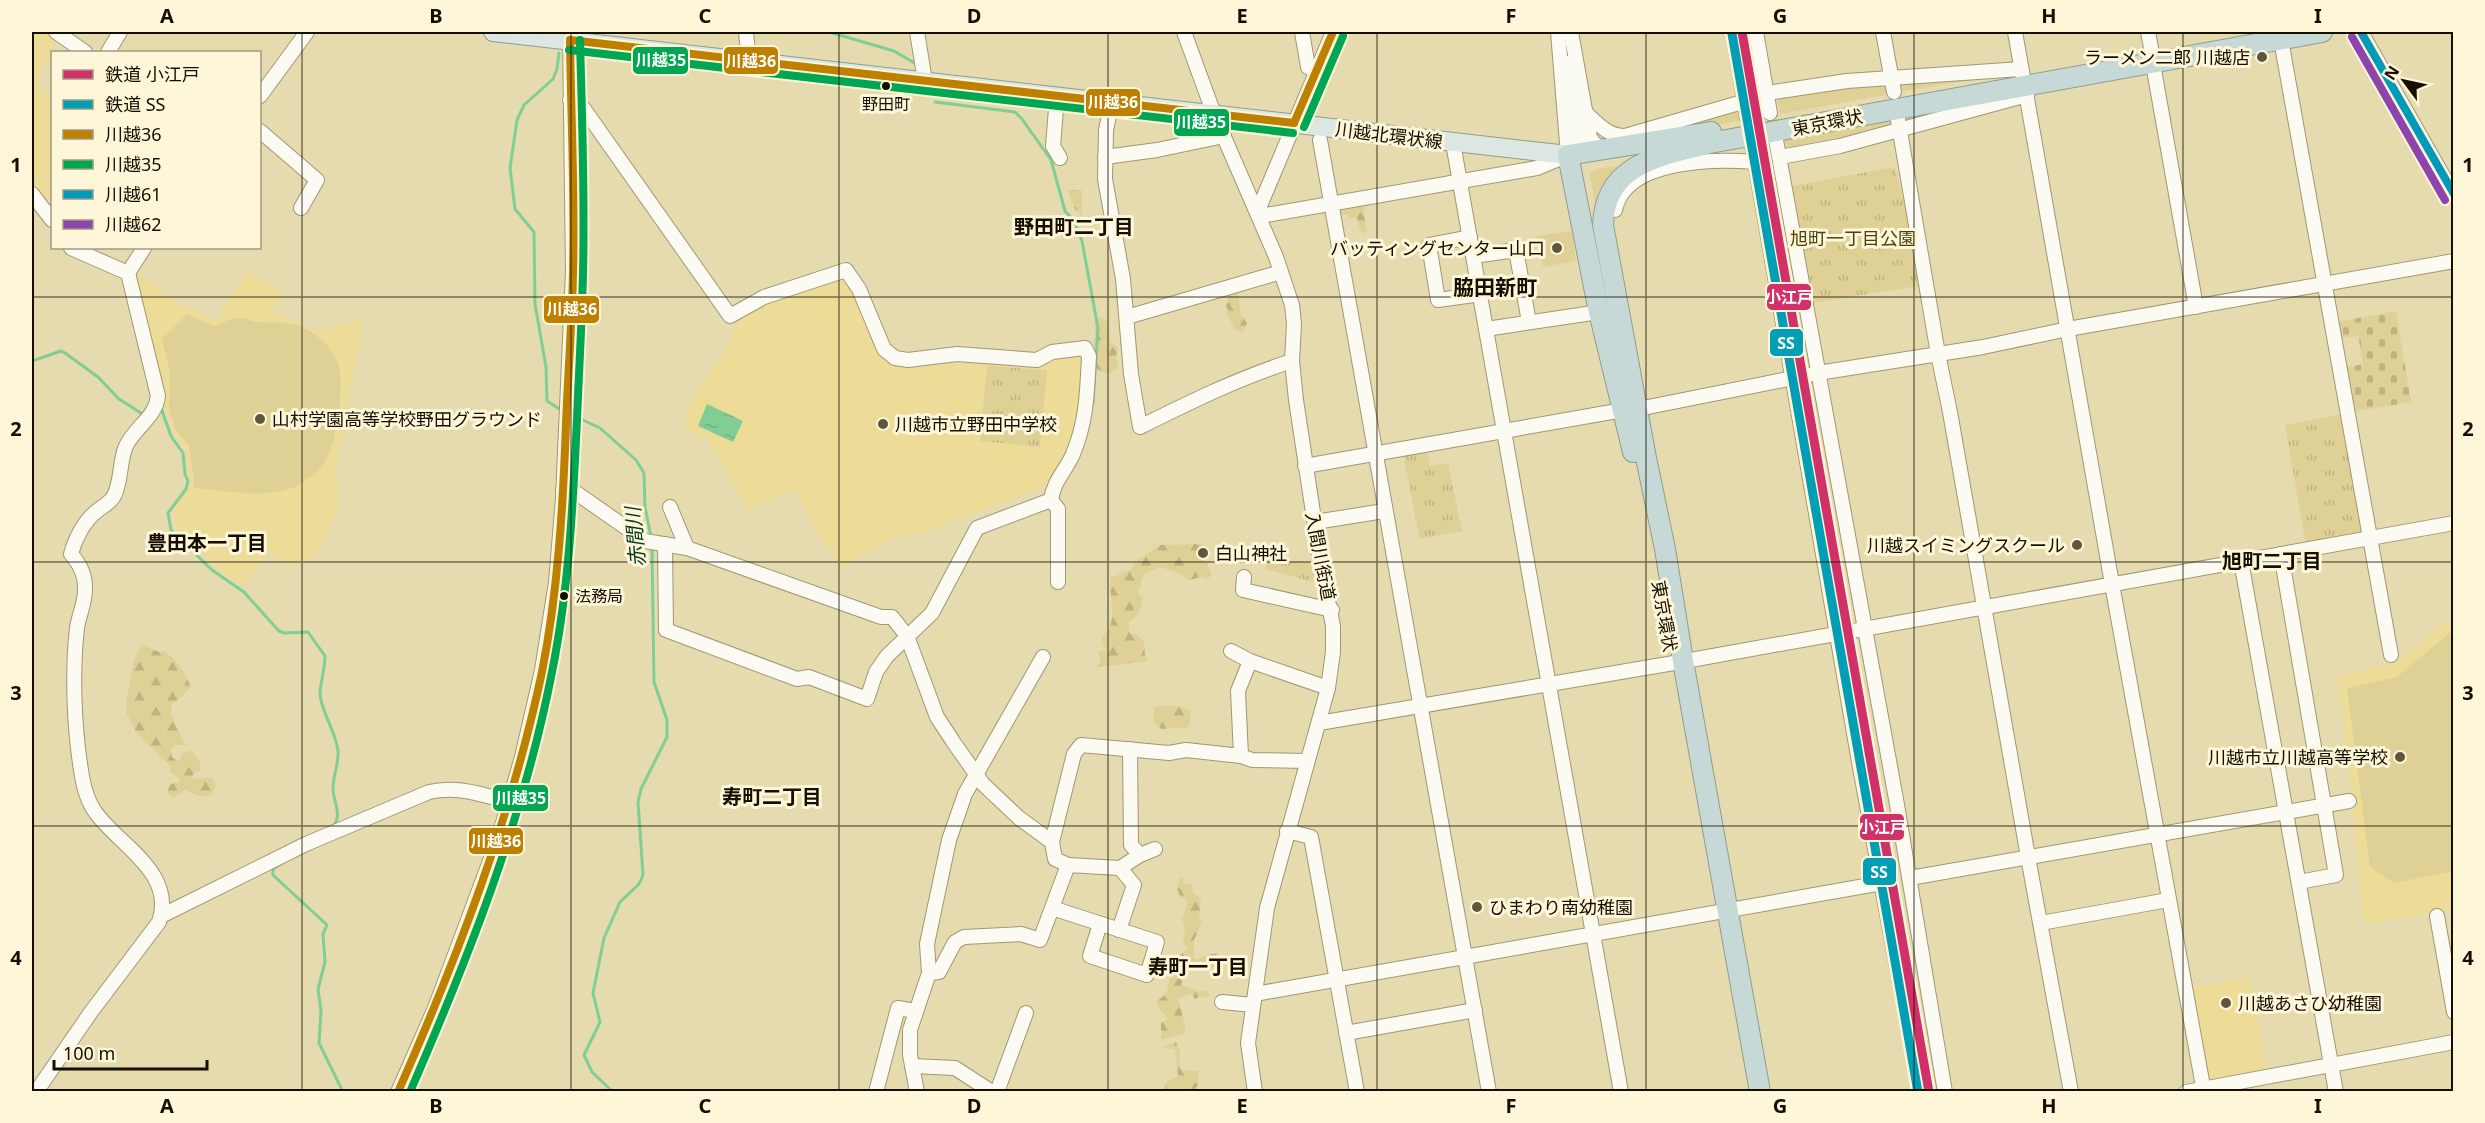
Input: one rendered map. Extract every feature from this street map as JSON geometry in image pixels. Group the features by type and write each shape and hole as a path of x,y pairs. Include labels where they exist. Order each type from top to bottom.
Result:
{"highway":[{"name":"東京環状","path":"2153,58 2262,32"},
{"name":"東京環状","path":"1576,157 1608,149 1761,129 2153,58 2322,32"},
{"name":"東京環状","path":"1760,1092 1723,911 1678,662 1639,478 1603,225 1606,204 1614,187 1627,172 1650,160 1761,129"},
{"path":"1576,157 1598,161 1710,144"},
{"name":"東京環状","path":"1576,157 1599,312 1646,458"},
{"name":"東京環状","path":"1576,157 1617,349 1646,458 1665,549 1678,662"},
{"name":"東京環状","path":"1723,911 1749,1092"}],"main road":[{"name":"川越北環状線","path":"493,32 570,36 749,61 1576,157"}],"street":[{"path":"56,32 84,51"},
{"path":"109,51 120,32"},
{"path":"261,95 307,32"},
{"path":"746,32 749,61"},
{"path":"917,32 925,81"},
{"name":"入間川街道","path":"1184,32 1214,114 1281,272 1293,316 1292,362 1305,466 1320,559 1332,610 1334,652 1328,688 1267,908 1248,1043 1255,1092"},
{"path":"1302,32 1308,67 1317,71"},
{"path":"1333,32 1257,213 1266,215 1330,205 1537,168 1576,157"},
{"path":"1558,32 1576,157"},
{"path":"1566,32 1576,157"},
{"path":"1571,32 1592,142 1608,149"},
{"path":"1732,32 1746,101 1780,157 1910,878 1945,1092"},
{"path":"1756,32 1767,93 1755,162 1920,1092"},
{"path":"1883,32 1894,92"},
{"path":"2015,32 2168,900 2204,1090"},
{"path":"2148,32 2196,307"},
{"path":"2361,32 2454,195"},
{"path":"398,1092 418,1051 452,965 510,802 543,670 556,582 563,490 574,245 570,36"},
{"path":"2281,40 2391,655"},
{"path":"1767,93 1847,81 1891,78 2024,82"},
{"path":"1780,157 1840,146 1900,131 2024,82"},
{"path":"1057,96 1053,146 1060,158"},
{"path":"570,100 584,109 730,316 764,297 846,270 859,289 885,349 895,357 908,360 957,354 1037,360 1052,352 1085,348 1089,356 1086,417 1073,454 1064,472 1054,484 1051,500 1058,509 1058,582"},
{"path":"1586,112 1608,132 1617,136 1625,136 1746,101"},
{"path":"1112,102 1106,130 1105,179 1123,279 1132,385 1140,427 1248,376 1292,362"},
{"path":"1897,114 2071,1092"},
{"path":"261,132 317,180 302,208"},
{"path":"1106,157 1168,148 1224,136"},
{"path":"1320,140 1384,511 1489,1092"},
{"path":"1453,143 1621,1092"},
{"path":"1607,244 1619,197 1633,181 1647,173 1696,163 1755,162"},
{"path":"32,195 51,219"},
{"path":"1470,237 1428,246 1438,300 1481,294"},
{"path":"73,249 128,273"},
{"path":"143,249 128,273 158,396 157,404 125,448 119,483 114,497 87,522 71,554 79,566 85,588 77,635 77,720 81,771 88,800 95,813 152,873 160,892 161,916"},
{"path":"1474,256 1515,250 1529,322"},
{"path":"1305,466 2453,261"},
{"path":"1127,317 1281,272"},
{"path":"1486,329 1599,312"},
{"path":"563,490 575,492 655,543 687,548 881,617 892,617 907,636 937,717 983,784 1019,818 1052,842"},
{"path":"655,543 666,630 797,679 809,677 867,699 876,672 887,656 932,613 977,528 1051,500"},
{"path":"670,507 687,548"},
{"path":"1315,522 1384,511"},
{"path":"1319,723 1678,662 2454,523"},
{"path":"2281,554 2336,875 2299,882"},
{"path":"2241,561 2336,1092"},
{"path":"1244,577 1243,590 1332,610"},
{"path":"1231,651 1250,661 1328,688"},
{"path":"917,1092 912,1066 910,1030 929,973 927,944 942,866 965,794 1043,657"},
{"path":"1241,756 1238,691 1250,661"},
{"path":"1155,849 1140,855 1120,868 1068,865 1055,859 1052,842 1074,754 1081,745 1169,753 1186,750 1241,756 1252,760 1307,761"},
{"path":"1130,749 1131,844 1140,855"},
{"path":"36,1092 161,916 306,844 429,792 445,788 510,802"},
{"path":"1910,878 2349,801"},
{"path":"1287,831 1311,837 1357,1092"},
{"path":"929,973 939,972 955,942 964,937 1021,934 1040,939 1068,865"},
{"path":"1119,930 1134,885 1120,868"},
{"path":"1222,1002 1254,999 1337,980 1882,883"},
{"path":"2042,923 2168,900"},
{"path":"1052,908 1157,942 1147,975 1090,956 1100,924"},
{"path":"2437,916 2454,1012"},
{"path":"876,1092 898,1008 915,1011"},
{"path":"1346,1033 1475,1010"},
{"path":"912,1066 955,1068 994,1092 1026,1013"},
{"path":"2186,1092 2454,1042"}],"shaded area":[{"path":"32,32 49,32 57,39 36,86 51,95 51,206 47,198 32,188"},
{"name":"山村学園高等学校野田グラウンド","path":"135,270 171,299 216,321 248,272 282,292 272,311 316,332 361,318 363,333 346,403 356,407 339,453 334,480 340,487 340,502 329,530 315,555 289,567 269,552 243,586 209,562 190,541 176,530 173,509 189,490 191,483 188,454 174,430 164,405 133,274"},
{"name":"川越市立野田中学校","path":"840,276 849,281 885,355 957,358 1051,357 1080,352 1085,357 1085,391 1072,447 1055,473 1040,488 917,535 890,539 852,560 843,568 815,530 796,489 747,510 706,437 701,441 685,426 689,406 728,345 741,314 753,307"},
{"name":"川越市立川越高等学校","path":"2453,617 2453,909 2364,924 2344,724 2337,677 2395,663"},
{"path":"2250,977 2267,1074 2205,1086 2188,989"}],"green space":[{"path":"2002,75 1898,92 1895,80"},
{"path":"1888,81 1890,94 1780,114 1777,94"},
{"path":"1736,105 1740,121 1606,141 1599,134 1601,132 1612,139"},
{"path":"1894,116 1896,127 1787,153 1785,135"},
{"path":"1622,167 1596,213 1590,174 1595,169"},
{"name":"旭町一丁目公園","path":"1895,167 1924,285 1806,304 1786,187"},
{"path":"1068,190 1082,190 1082,216 1074,208"},
{"path":"1362,204 1366,232 1364,234 1359,228 1357,217 1349,219 1348,214 1339,216 1338,211 1341,207 1356,208 1357,205"},
{"name":"バッティングセンター山口","path":"1572,231 1576,261 1543,267 1537,236"},
{"path":"1238,291 1241,315 1247,323 1243,333 1235,330 1226,312 1228,310 1225,304 1228,303 1227,294"},
{"path":"2396,311 2411,402 2352,412 2344,368 2363,364 2358,335 2339,339 2336,322"},
{"path":"187,314 215,326 239,318 256,322 294,324 315,335 330,349 338,363 341,390 336,432 323,465 308,479 289,489 266,493 193,488 194,479 189,446 176,430 169,410 170,372 162,339"},
{"path":"1099,317 1108,320 1110,342 1118,347 1116,357 1118,367 1109,373 1100,371 1094,366 1093,357 1096,352 1093,343 1096,338 1094,320"},
{"path":"987,366 1047,370 1040,447 980,441"},
{"path":"2342,414 2363,529 2359,535 2306,546 2285,425"},
{"path":"1427,452 1430,466 1448,463 1462,531 1420,539 1403,455"},
{"path":"1202,544 1202,558 1207,563 1212,576 1206,579 1202,577 1189,580 1176,572 1159,567 1144,574 1138,593 1143,597 1140,608 1135,618 1128,622 1130,634 1135,633 1144,641 1145,656 1149,661 1098,667 1101,658 1098,651 1107,650 1103,645 1102,637 1111,624 1111,578 1131,569 1134,563 1159,545"},
{"path":"1268,556 1281,561 1316,562 1321,584 1265,569"},
{"name":"川越市立川越高等学校","path":"2453,630 2453,871 2394,883 2370,867 2347,688 2397,677"},
{"path":"142,644 161,653 163,651 168,653 180,666 189,682 191,687 176,702 172,703 171,713 185,745 176,745 171,749 172,757 178,762 184,752 192,751 199,760 201,770 190,777 197,779 212,777 216,786 211,795 201,797 185,790 173,798 167,792 170,784 180,782 178,777 171,773 169,765 136,732 127,714 126,703 134,660"},
{"path":"1173,705 1191,710 1190,724 1185,730 1182,728 1161,729 1153,721 1154,707"},
{"path":"1180,877 1183,877 1184,884 1192,883 1193,893 1201,898 1199,918 1202,922 1194,940 1194,959 1218,953 1219,958 1214,968 1199,971 1188,965 1181,985 1199,991 1204,990 1210,994 1208,998 1201,996 1195,999 1191,994 1178,998 1185,1033 1161,1040 1161,1023 1168,1019 1157,1005 1157,1001 1166,994 1174,960 1187,947 1183,944 1185,928 1182,919 1188,902 1184,898 1181,899 1177,888"},
{"path":"1176,1042 1180,1052 1180,1068 1187,1071 1198,1071 1198,1085 1194,1090 1165,1091 1165,1083 1178,1076 1175,1050 1162,1047"}],"water":[{"path":"707,404 743,421 733,442 698,426"}],"waterway":[{"path":"829,32 894,51 916,64"},
{"name":"赤間川","path":"559,53 553,79 524,105 517,120 510,168 515,209 534,232 535,304 546,367 547,401 561,410"},
{"path":"935,102 1015,112 1051,160 1065,211 1074,221 1082,241 1098,328 1093,403"},
{"path":"32,361 61,351 98,377 119,399 144,415"},
{"path":"160,405 171,436 183,453 188,481 186,489 168,513 171,530 212,570 244,592 279,631 284,633 308,632 325,656 320,693 338,751 333,788 337,817 333,827"},
{"name":"赤間川","path":"570,414 600,428 636,460 644,473 645,507 651,537"},
{"name":"赤間川","path":"613,1092 592,1072 584,1055 600,1022 593,993 604,938 620,902 639,884 643,875 638,802 641,789 667,737 667,720 654,682 652,547"},
{"path":"281,864 273,869 273,875 327,925 323,934 325,962 318,989 321,1011 319,1043 343,1092"}],"rail line":[{"name":"小江戸","path":"1742,32 1929,1092"},
{"name":"SS","path":"1732,34 1918,1092"}],"transit line":[{"name":"川越36","path":"1294,123 1333,32"},
{"name":"川越61","path":"2361,32 2454,194"},
{"name":"川越35","path":"1304,127 1343,36"},
{"name":"川越62","path":"2352,37 2445,200"},
{"name":"川越36","path":"570,40 1294,123"},
{"name":"川越36","path":"398,1092 462,938 499,833 529,726 548,641 561,518 572,292 574,215 570,40"},
{"name":"川越35","path":"410,1092 493,885 526,780 558,640 572,514 582,309 584,244 580,40"},
{"name":"川越35","path":"569,50 1293,133"}],"place":[{"name":"ラーメン二郎 川越店","path":"2262,57"},
{"name":"野田町","path":"886,86"},
{"name":"バッティングセンター山口","path":"1557,248"},
{"name":"山村学園高等学校野田グラウンド","path":"260,419"},
{"name":"川越市立野田中学校","path":"883,424"},
{"name":"川越スイミングスクール","path":"2077,545"},
{"name":"白山神社","path":"1203,553"},
{"name":"法務局","path":"564,596"},
{"name":"川越市立川越高等学校","path":"2400,757"},
{"name":"ひまわり南幼稚園","path":"1477,907"},
{"name":"川越あさひ幼稚園","path":"2226,1003"}],"district":[{"name":"野田町二丁目","path":"1074,226"},
{"name":"脇田新町","path":"1495,287"},
{"name":"豊田本一丁目","path":"207,542"},
{"name":"旭町二丁目","path":"2272,560"},
{"name":"寿町二丁目","path":"772,796"},
{"name":"寿町一丁目","path":"1198,966"}]}
